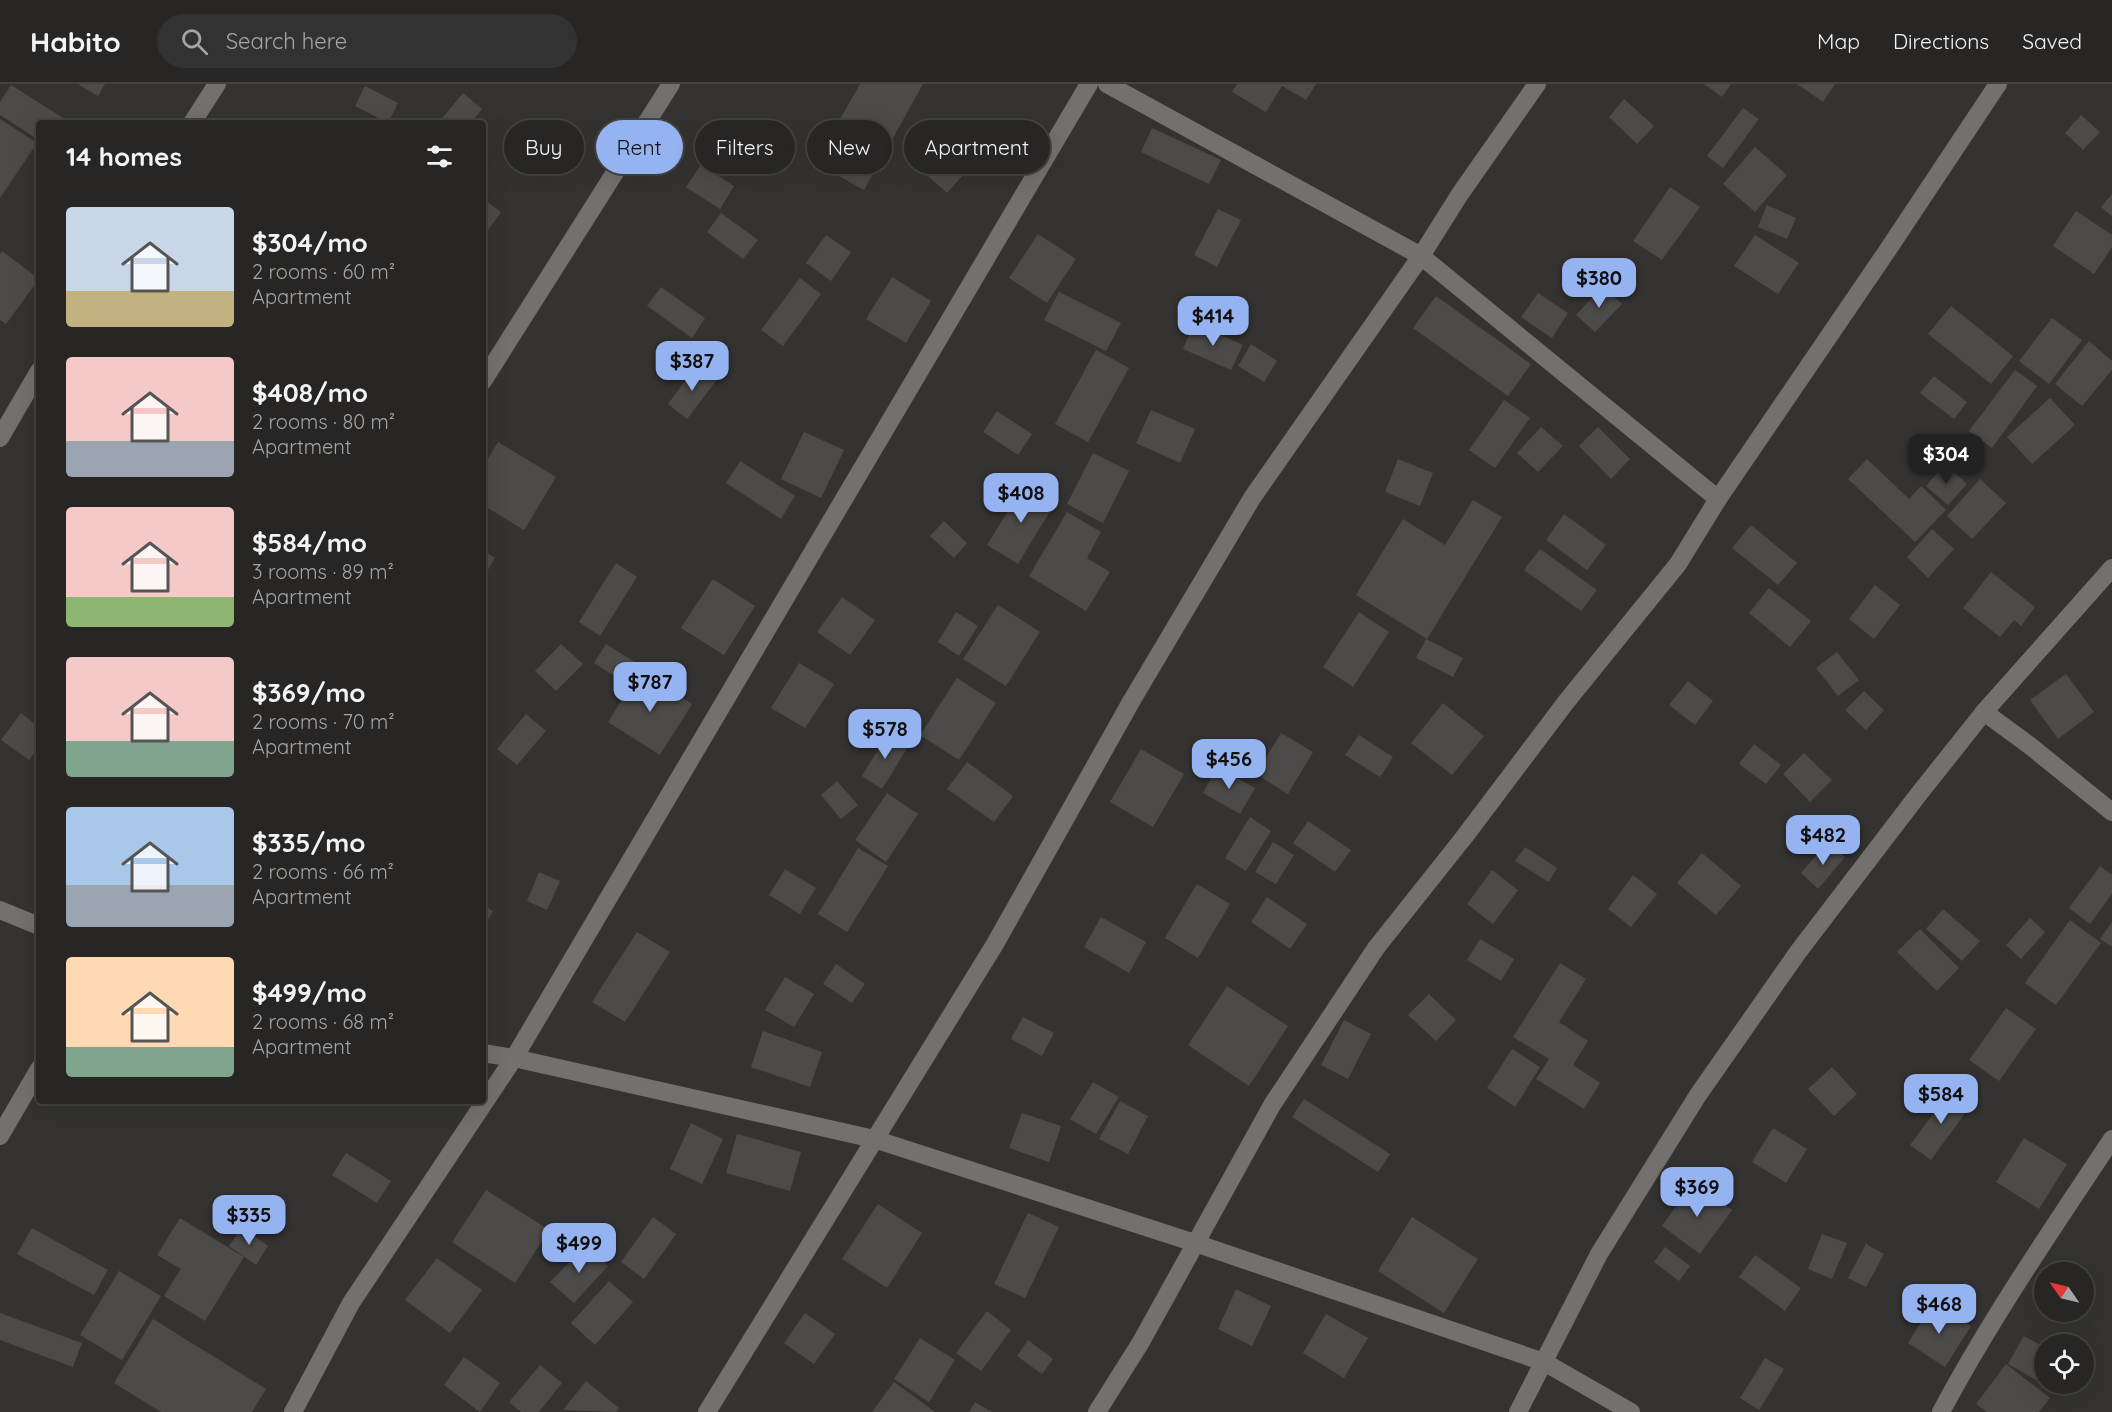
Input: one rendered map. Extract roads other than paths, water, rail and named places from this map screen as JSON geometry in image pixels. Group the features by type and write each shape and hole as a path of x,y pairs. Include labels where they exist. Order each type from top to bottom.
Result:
{"street":[{"path":"194,120 217,84"},
{"path":"486,376 671,84"},
{"path":"486,1100 514,1058 1089,84"},
{"path":"1107,84 1421,256 1718,499"},
{"path":"706,1412 995,944 1132,700 1252,498 1421,256 1460,194 1537,84"},
{"path":"1097,1412 1141,1342 1272,1105 1376,948 1465,836 1566,702 1678,564 1718,499 1998,84"},
{"path":"0,438 36,376"},
{"path":"1518,1412 1599,1254 1698,1095 1798,952 1984,712 2112,568"},
{"path":"1984,712 2112,812"},
{"path":"0,910 36,925"},
{"path":"486,1053 874,1139 1195,1243 1544,1362 1631,1412"},
{"path":"0,1136 36,1074"},
{"path":"293,1412 351,1303 483,1104"},
{"path":"1941,1412 1958,1379 2112,1139"}]}
